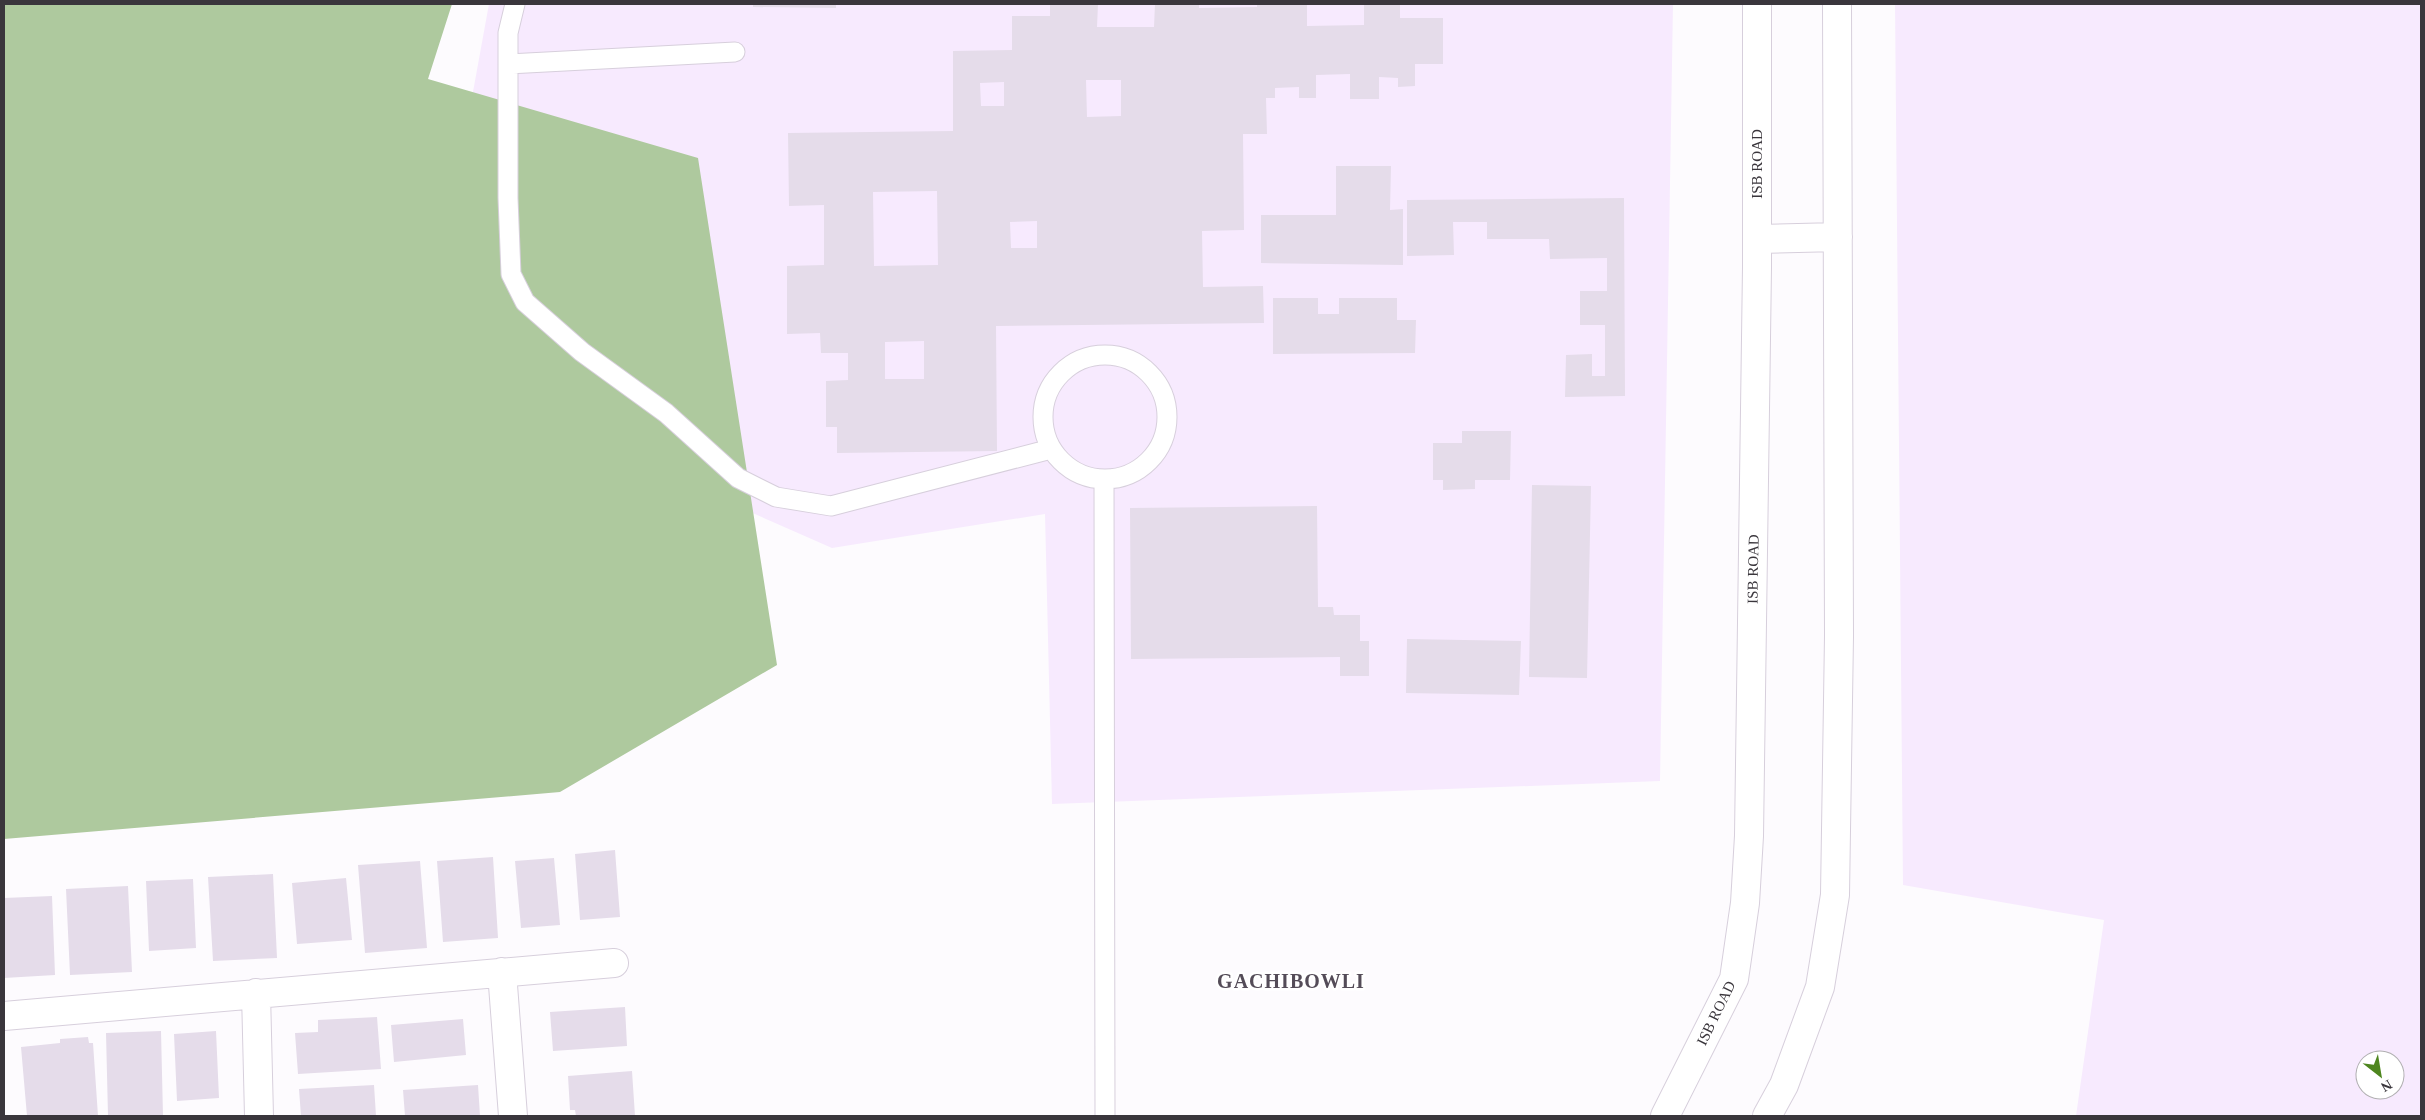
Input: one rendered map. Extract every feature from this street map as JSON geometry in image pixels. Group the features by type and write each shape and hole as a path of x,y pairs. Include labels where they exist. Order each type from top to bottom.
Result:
{"main road":[{"name":"ISB ROAD","path":"1665,1116 1734,979 1745,903 1749,816 1757,239 1757,4"},
{"path":"1767,1116 1784,1085 1820,986 1835,895 1840,636 1836,4"},
{"path":"1757,239 1838,237"},
{"path":"4,1016 614,963"},
{"path":"502,972 513,1116"},
{"path":"256,993 259,1116"}],"lane":[{"path":"515,4 508,33 508,198 512,274 525,302 582,352 666,413 738,478 776,497 831,506 1051,448"},
{"path":"508,64 735,52"},
{"path":"1100,354 1126,357 1148,370 1162,390 1168,415 1164,439 1150,461 1130,475 1104,479 1088,477 1074,471 1061,462 1051,448 1043,425 1045,399 1057,377 1076,362 1100,354"},
{"path":"1104,479 1105,1116"}],"shaded area":[{"path":"489,4 1673,4 1660,781 1052,804 1045,514 832,548 519,410 458,174"},
{"path":"1895,4 2421,4 2421,1116 2076,1116 2104,920 1903,885"}],"green space":[{"path":"4,4 452,4 428,79 698,158 777,665 560,792 4,839"}],"building":[{"path":"753,4 836,4 836,8 753,7"},
{"path":"1050,4 1098,4 1097,27 1154,27 1155,4 1199,4 1199,8 1257,7 1257,4 1307,4 1307,26 1364,25 1364,4 1400,4 1400,18 1443,18 1443,64 1415,64 1415,86 1398,87 1398,78 1379,77 1379,99 1350,99 1350,74 1316,75 1316,98 1299,98 1299,87 1275,88 1275,98 1266,98 1267,134 1243,134 1244,230 1202,231 1203,287 1263,286 1264,323 996,326 997,451 837,453 837,427 826,427 826,381 848,380 848,353 821,353 820,333 787,334 787,266 824,265 824,205 789,206 788,133 953,131 953,51 1012,50 1012,16 1050,16","holes":["1086,80 1121,80 1121,116 1087,117","1004,82 1004,106 981,106 980,83","937,191 938,265 874,266 873,192","1037,221 1037,248 1011,248 1010,222","924,341 924,379 885,379 885,342"]},
{"path":"1336,166 1391,166 1390,210 1403,209 1403,265 1261,263 1261,215 1336,215"},
{"path":"1624,198 1625,396 1565,397 1566,355 1592,354 1592,376 1605,376 1605,325 1580,325 1580,291 1607,291 1607,258 1550,259 1549,239 1487,239 1487,222 1453,222 1454,255 1407,256 1407,200"},
{"path":"1273,298 1318,298 1318,314 1339,314 1339,298 1397,298 1397,320 1416,320 1415,353 1273,354"},
{"path":"1462,431 1511,431 1510,480 1475,480 1475,489 1443,490 1443,480 1433,480 1433,443 1462,443"},
{"path":"1532,485 1591,486 1587,678 1529,677"},
{"path":"1317,506 1318,607 1333,607 1334,615 1360,615 1360,641 1369,641 1369,676 1340,676 1340,657 1131,659 1130,508"},
{"path":"1407,639 1521,641 1519,695 1406,693"},
{"path":"615,850 620,917 580,920 575,854"},
{"path":"493,857 498,938 443,942 437,861"},
{"path":"554,858 560,925 521,928 515,861"},
{"path":"420,861 427,948 365,953 358,865"},
{"path":"273,874 277,958 213,961 208,877"},
{"path":"346,878 352,940 297,944 292,883"},
{"path":"193,879 196,948 149,951 146,881"},
{"path":"128,886 132,972 70,975 66,889"},
{"path":"52,896 55,975 4,978 4,898"},
{"path":"625,1007 627,1046 553,1051 550,1012"},
{"path":"377,1017 381,1069 298,1074 295,1033 318,1032 318,1020"},
{"path":"463,1019 466,1055 394,1062 391,1025"},
{"path":"161,1031 163,1116 108,1116 106,1033"},
{"path":"216,1031 219,1098 177,1101 174,1034"},
{"path":"88,1037 89,1043 93,1043 98,1116 27,1116 21,1047 60,1043 60,1039"},
{"path":"632,1071 635,1116 576,1116 575,1110 570,1110 568,1076"},
{"path":"374,1085 376,1116 301,1116 299,1089"},
{"path":"478,1085 480,1116 405,1116 403,1090"}],"district":[{"name":"GACHIBOWLI","path":"1291,981"}]}
